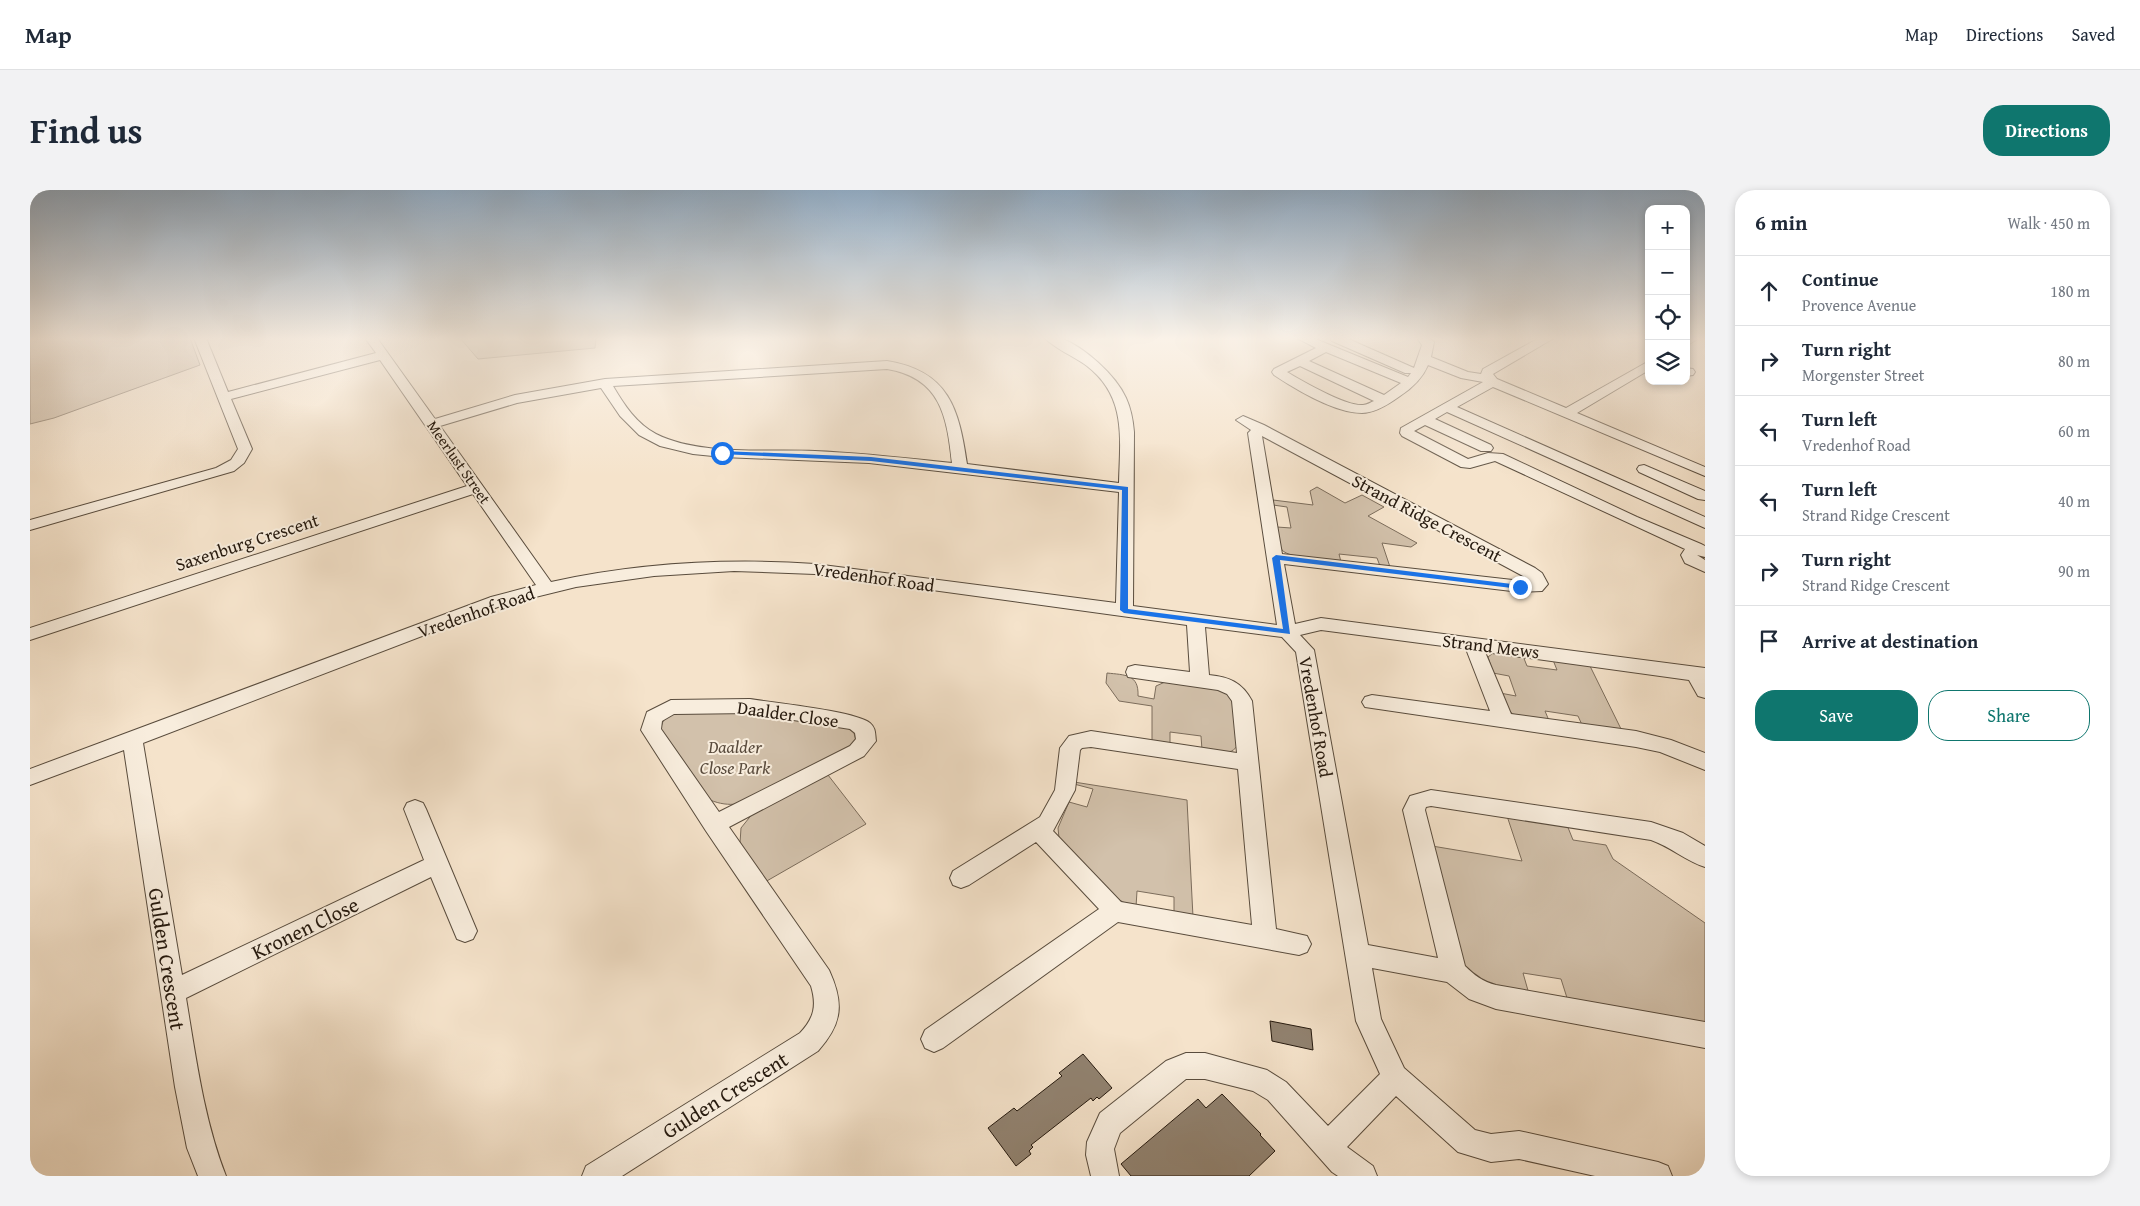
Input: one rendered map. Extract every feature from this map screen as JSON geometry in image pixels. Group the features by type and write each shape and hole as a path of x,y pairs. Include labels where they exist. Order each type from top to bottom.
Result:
{"street":[{"path":"30,525 221,471 234,464 242,457 244,449 219,384"},
{"path":"224,397 273,384"},
{"name":"Meerlust Street","path":"404,384 546,588"},
{"path":"432,424 515,399 599,384"},
{"path":"606,384 613,397 638,428 651,437 676,446 722,453 871,459 1126,488"},
{"path":"929,384 947,402 952,415 960,469"},
{"path":"1112,384 1123,401 1127,421 1124,610"},
{"path":"1301,384 1344,406 1367,408 1389,396 1405,384"},
{"path":"1362,384 1389,396"},
{"path":"1484,384 1419,422 1632,520 1700,549"},
{"path":"1500,384 1705,472"},
{"path":"1568,413 1617,384"},
{"path":"1446,407 1692,506"},
{"name":"Strand Ridge Crescent","path":"1244,420 1529,572 1536,577 1540,584 1536,587 1520,587 1276,558"},
{"path":"1259,428 1256,433 1287,632"},
{"path":"1507,446 1692,506"},
{"path":"1644,469 1692,506 1705,523"},
{"path":"1617,470 1692,506"},
{"name":"Saxenburg Crescent","path":"30,634 477,488"},
{"path":"1654,528 1692,506"},
{"path":"1700,549 1689,555 1690,559 1705,567"},
{"name":"Vredenhof Road","path":"30,777 497,601 608,575 675,567 719,565 780,566 825,570 1287,632 1305,650 1369,1021 1395,1077"},
{"path":"1196,621 1200,681"},
{"name":"Strand Mews","path":"1287,632 1321,624 1700,674 1705,691"},
{"path":"1473,644 1504,721"},
{"path":"1135,672 1225,685 1240,696 1265,938"},
{"path":"1372,702 1636,739 1670,748 1705,762"},
{"name":"Daalder Close","path":"714,825 857,751 866,741 864,730 855,723 750,706 671,707 658,712 652,721 651,730 714,825 820,978 827,995"},
{"name":"Gulden Crescent","path":"132,739 188,1087 199,1139 212,1176"},
{"path":"961,878 1048,824 1065,790 1070,748 1076,741 1091,739 1248,764"},
{"path":"1705,858 1676,840 1651,831 1431,798 1418,800 1414,804 1454,972 1463,982 1486,994 1705,1036"},
{"path":"414,809 465,931"},
{"path":"1039,830 1115,911 1299,944"},
{"name":"Kronen Close","path":"172,992 437,864"},
{"path":"934,1039 1115,911"},
{"path":"1357,954 1454,972"},
{"name":"Gulden Crescent","path":"596,1176 808,1042 823,1025 827,1014 827,995"},
{"path":"1105,1176 1101,1164 1100,1143 1103,1132 1110,1123 1175,1070 1186,1066 1205,1066 1267,1083 1277,1091 1342,1162 1362,1176"},
{"path":"1327,1146 1351,1124 1395,1077 1468,1142 1475,1145 1490,1148 1519,1145 1658,1176"}],"green space":[{"path":"30,384 148,384 54,418 30,424"},
{"path":"1317,487 1345,503 1362,495 1384,507 1368,516 1417,543 1411,547 1382,543 1390,567 1380,566 1377,558 1339,554 1341,562 1301,557 1286,553 1280,545 1277,527 1291,528 1287,507 1273,505 1273,500 1313,505 1310,491"},
{"path":"1493,653 1523,656 1527,666 1557,670 1553,660 1589,664 1623,733 1583,727 1578,716 1545,711 1550,723 1516,716 1508,709 1500,693 1516,696 1509,676 1493,673 1488,657"},
{"path":"1107,673 1130,677 1136,683 1138,696 1154,699 1156,686 1165,682 1220,689 1233,697 1238,744 1232,751 1227,752 1202,750 1201,736 1170,732 1170,745 1152,742 1152,706 1119,701 1106,683"},
{"name":"Daalder Close Park","path":"750,711 846,727 854,733 856,741 853,746 738,804 724,804 710,800 661,732 662,723 674,713"},
{"path":"828,775 866,824 765,882 740,843 741,828 753,813"},
{"path":"1074,782 1187,800 1193,917 1174,913 1174,897 1137,891 1136,907 1128,905 1113,896 1059,838 1058,828 1069,802 1087,807 1093,789 1074,784"},
{"path":"1507,816 1567,825 1573,840 1606,845 1613,859 1705,923 1705,1026 1568,1001 1561,979 1523,973 1529,994 1492,988 1466,971 1432,846 1522,861"}],"building":[{"path":"1270,1021 1311,1029 1313,1050 1272,1041"},
{"path":"1083,1054 1112,1088 1099,1099 1097,1097 1093,1101 1091,1098 1031,1145 1033,1147 1029,1151 1031,1154 1016,1166 988,1128 1014,1108 1017,1111 1062,1076 1059,1073"},
{"path":"1222,1094 1275,1151 1249,1176 1131,1176 1121,1164 1198,1099 1206,1108"}],"route":[{"path":"722,453 871,459 1126,488 1124,610 1287,632 1276,558 1520,587"}]}
